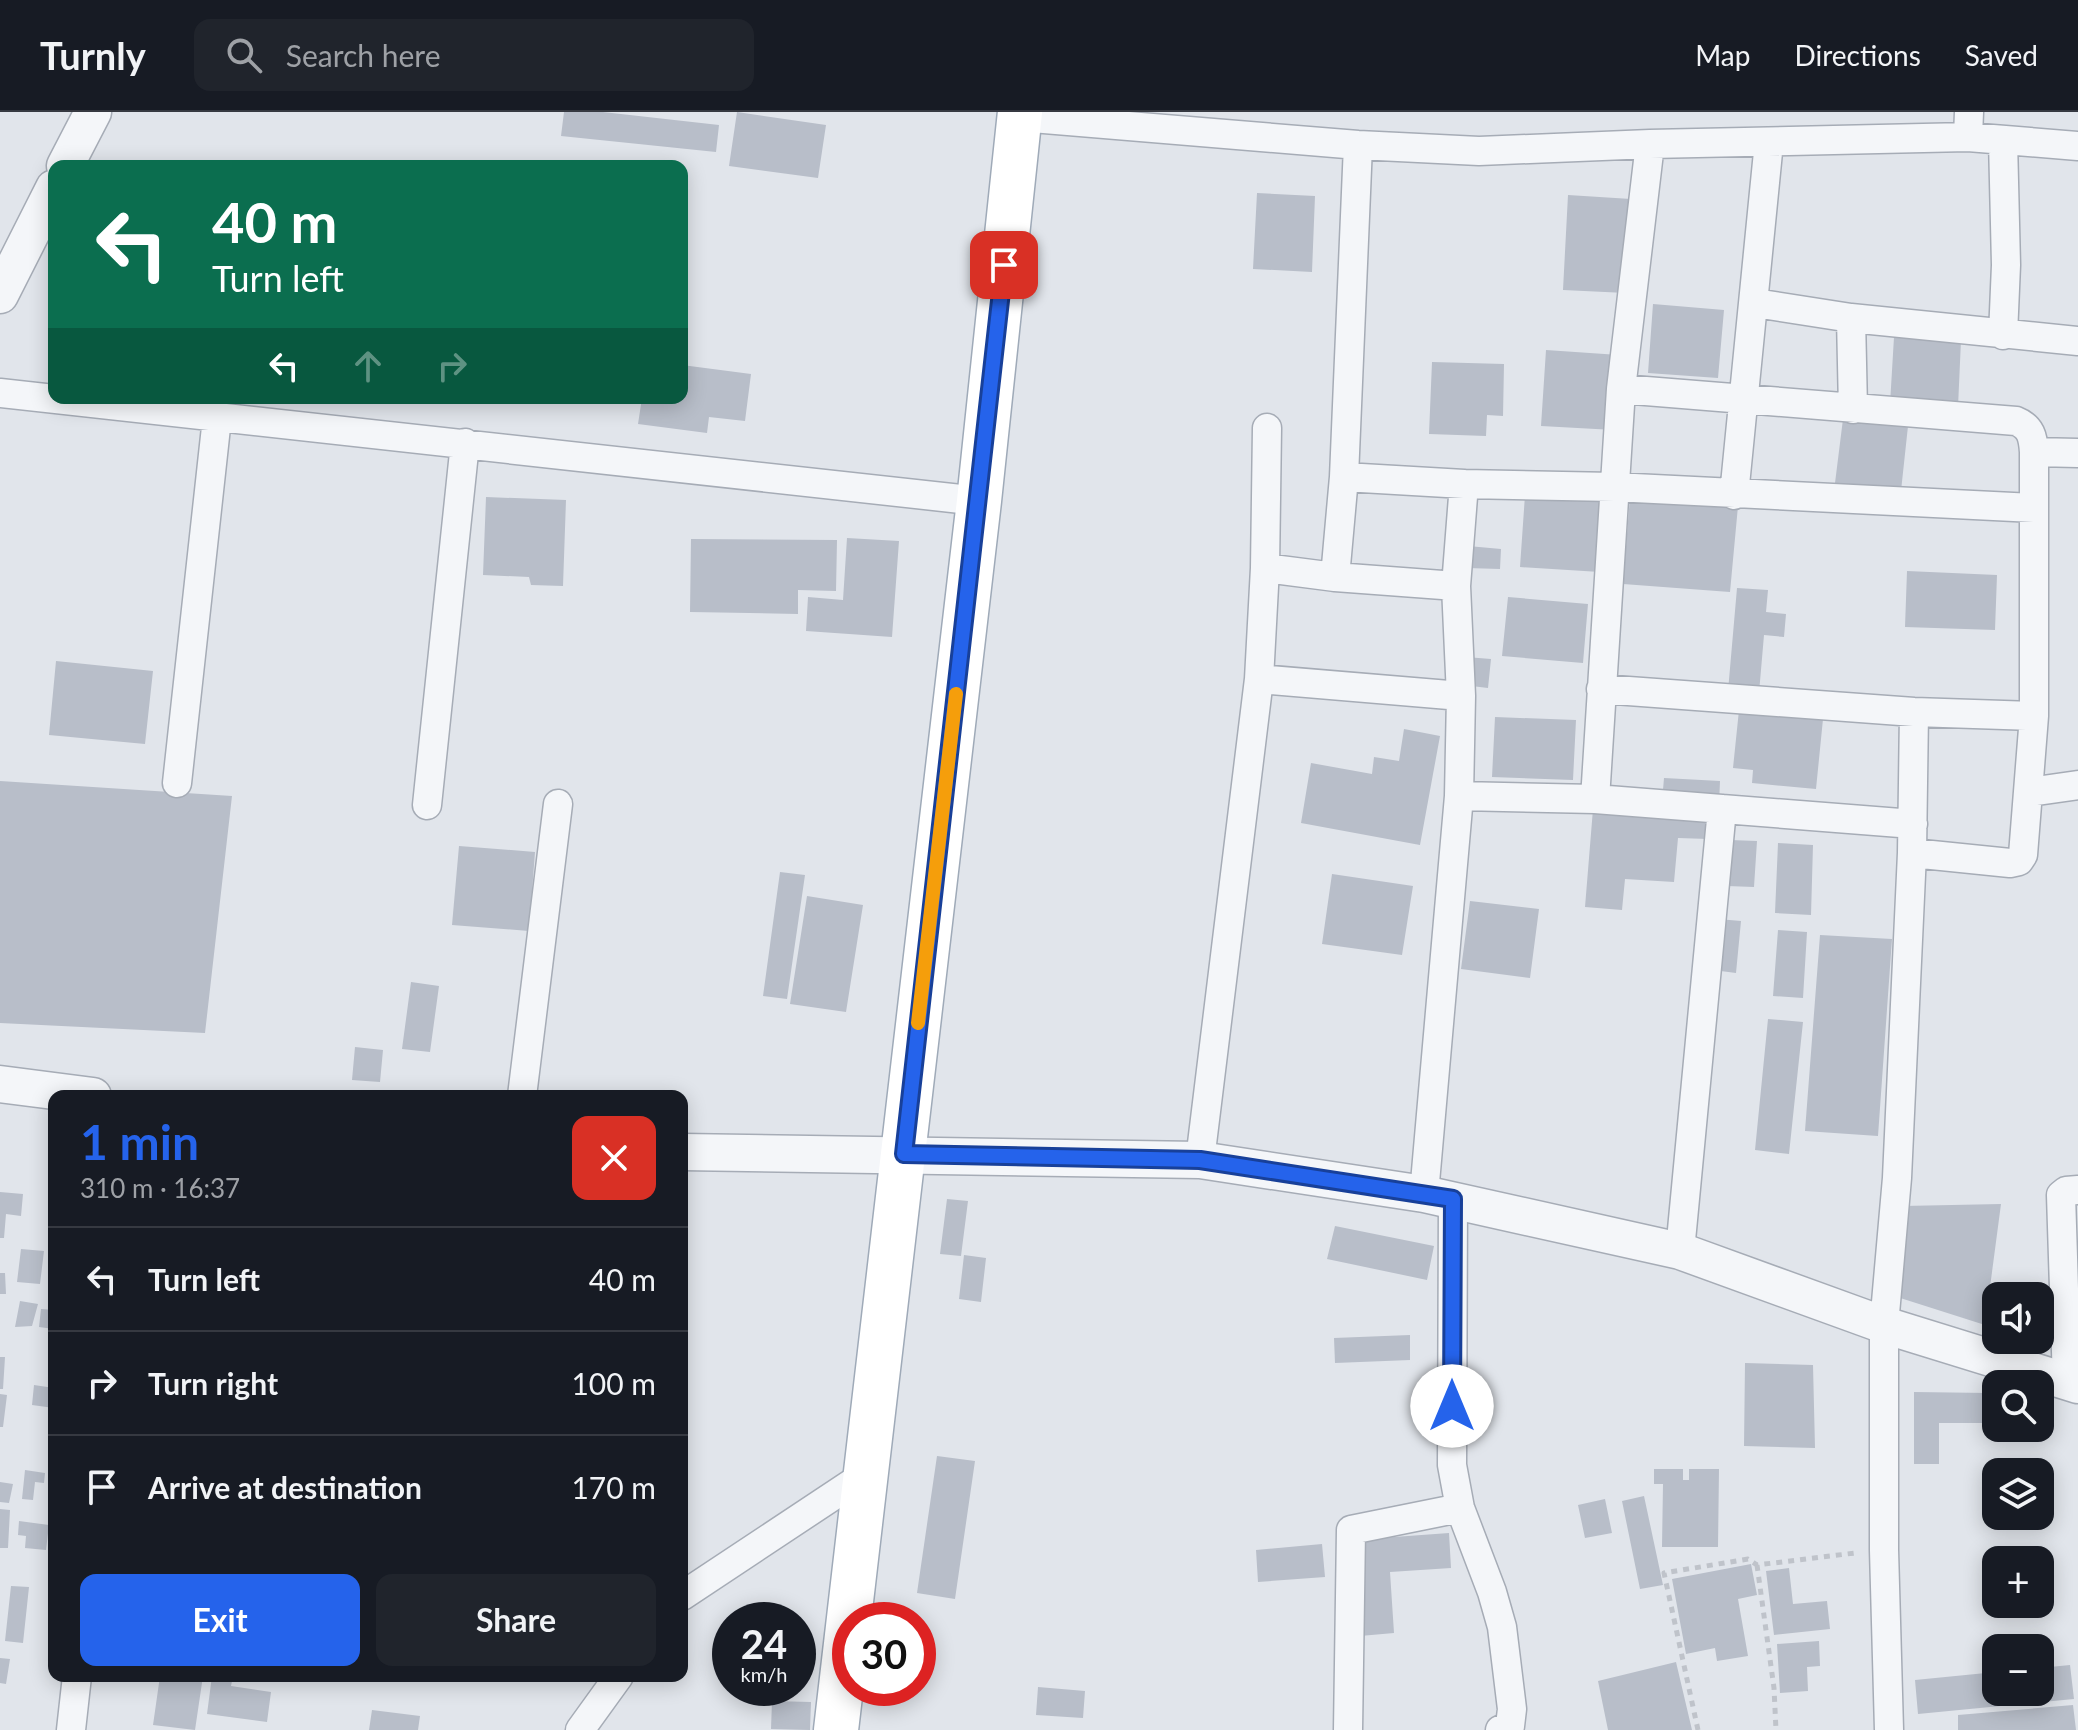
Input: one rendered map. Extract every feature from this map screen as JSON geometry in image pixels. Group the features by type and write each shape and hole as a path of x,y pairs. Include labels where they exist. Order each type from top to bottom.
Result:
{"main road":[{"path":"836,1730 979,501 1020,114"}],"street":[{"path":"68,160 93,112"},
{"path":"1020,114 1358,145 1479,151 1769,142 1968,124 2003,140 2078,146"},
{"path":"2003,140 2006,265 2003,335"},
{"path":"1734,495 1769,142"},
{"path":"1595,799 1621,389 1650,144"},
{"path":"1335,577 1344,477 1358,145"},
{"path":"0,295 48,200"},
{"path":"1755,303 1851,318 2078,341"},
{"path":"1851,318 1853,409"},
{"path":"1621,389 2016,421 2026,425 2033,437 2034,452 2034,716 2023,855 2019,861 2010,863 1912,853"},
{"path":"0,393 48,399"},
{"path":"95,404 979,501"},
{"path":"177,783 217,418"},
{"path":"1200,1160 1259,679 1265,568 1267,428"},
{"path":"427,805 465,443"},
{"path":"2034,452 2078,452"},
{"path":"1344,477 2034,508"},
{"path":"1464,484 1456,586 1461,696 1459,796 1438,1196 1452,1465 1460,1508 1502,1627 1512,1709 1510,1726 1500,1730"},
{"path":"1265,568 1456,586"},
{"path":"1259,679 1461,696"},
{"path":"1601,689 1914,712 2034,716"},
{"path":"1889,1730 1884,1550 1884,1325 1897,1178 1912,853 1914,712"},
{"path":"2030,792 2078,785"},
{"path":"1459,796 1595,799 1913,824"},
{"path":"523,1090 558,804"},
{"path":"1680,1251 1722,809"},
{"path":"0,1084 48,1090"},
{"path":"688,1152 1200,1160 1438,1196 1680,1251 1884,1325 2072,1383 2061,1195 2066,1191 2078,1190"},
{"path":"688,1592 866,1474"},
{"path":"1348,1730 1351,1530 1460,1508"},
{"path":"71,1730 76,1682"},
{"path":"580,1730 615,1682"}],"path":[{"path":"1698,1730 1664,1573 1748,1559 1757,1565 1884,1550"},
{"path":"1757,1565 1774,1688 1776,1730"}],"building":[{"path":"564,112 603,112 719,125 716,152 561,136"},
{"path":"737,112 826,125 818,178 729,166"},
{"path":"1257,193 1315,196 1312,272 1253,269"},
{"path":"1568,195 1631,199 1626,293 1563,290"},
{"path":"1653,304 1724,310 1718,378 1648,373"},
{"path":"1894,337 1961,340 1958,407 1890,404"},
{"path":"1546,350 1619,355 1614,430 1541,426"},
{"path":"1432,362 1504,364 1503,416 1487,415 1486,436 1429,434"},
{"path":"688,366 751,374 745,421 709,417 707,433 638,424 641,404 688,404"},
{"path":"1843,419 1908,426 1901,491 1835,483"},
{"path":"1525,495 1604,500 1600,572 1520,567"},
{"path":"486,497 566,500 563,586 531,585 529,577 483,575"},
{"path":"1630,497 1738,506 1730,592 1623,584"},
{"path":"847,538 899,541 892,637 806,631 808,597 843,600"},
{"path":"691,539 837,540 836,591 798,590 798,614 690,612"},
{"path":"1468,546 1501,549 1500,569 1467,568"},
{"path":"1907,571 1997,575 1995,630 1905,627"},
{"path":"1737,588 1768,590 1766,612 1786,614 1784,637 1764,635 1759,693 1728,691"},
{"path":"1508,597 1588,604 1583,663 1502,656"},
{"path":"1466,657 1491,659 1488,688 1463,685"},
{"path":"56,661 153,671 145,744 49,735"},
{"path":"1739,710 1823,719 1816,789 1752,783 1753,770 1733,768"},
{"path":"1495,717 1576,720 1573,780 1492,777"},
{"path":"1404,729 1440,736 1420,845 1301,823 1311,763 1372,774 1374,757 1399,761"},
{"path":"1664,778 1720,781 1719,805 1662,802"},
{"path":"0,781 232,796 205,1033 0,1023"},
{"path":"1593,809 1710,817 1708,839 1678,838 1674,882 1625,879 1622,910 1585,907"},
{"path":"1730,840 1757,841 1754,887 1727,886"},
{"path":"1778,843 1813,845 1811,915 1775,913"},
{"path":"459,846 535,852 529,931 452,925"},
{"path":"780,872 805,875 787,999 763,996"},
{"path":"1332,874 1413,886 1402,955 1322,944"},
{"path":"807,896 863,905 846,1012 790,1004"},
{"path":"1470,901 1539,909 1530,978 1461,969"},
{"path":"1718,919 1741,921 1736,973 1713,970"},
{"path":"1778,930 1807,932 1803,998 1773,996"},
{"path":"1820,935 1892,939 1878,1136 1805,1131"},
{"path":"411,982 439,986 430,1052 402,1049"},
{"path":"1768,1019 1803,1022 1789,1154 1755,1150"},
{"path":"355,1047 383,1050 380,1082 352,1080"},
{"path":"0,1192 23,1194 21,1216 6,1214 4,1238 0,1238"},
{"path":"947,1199 968,1201 961,1256 940,1254"},
{"path":"2001,1204 1991,1282 1982,1282 1982,1324 1894,1296 1903,1206"},
{"path":"1335,1226 1434,1246 1427,1280 1327,1259"},
{"path":"21,1249 44,1251 40,1284 17,1282"},
{"path":"964,1255 986,1258 981,1302 959,1299"},
{"path":"0,1273 5,1273 6,1294 0,1294"},
{"path":"20,1301 38,1304 32,1326 15,1327"},
{"path":"41,1309 48,1310 48,1328 39,1327"},
{"path":"1410,1335 1410,1360 1335,1363 1334,1338"},
{"path":"0,1357 5,1357 3,1389 0,1389"},
{"path":"1745,1363 1813,1365 1815,1448 1744,1446"},
{"path":"34,1385 48,1387 48,1407 32,1405"},
{"path":"1914,1392 1982,1393 1982,1423 1939,1423 1939,1464 1914,1464"},
{"path":"0,1394 7,1395 3,1427 0,1427"},
{"path":"937,1456 975,1461 955,1599 917,1593"},
{"path":"1654,1469 1683,1469 1683,1480 1689,1480 1689,1469 1719,1469 1718,1547 1662,1547 1663,1484 1654,1484"},
{"path":"25,1470 45,1473 44,1483 35,1482 33,1500 22,1499"},
{"path":"0,1482 13,1484 9,1503 0,1502"},
{"path":"1644,1496 1663,1585 1640,1589 1622,1501"},
{"path":"1605,1499 1612,1533 1585,1538 1578,1505"},
{"path":"0,1509 10,1510 8,1548 0,1548"},
{"path":"19,1521 48,1525 46,1550 25,1548 26,1536 18,1535"},
{"path":"1449,1533 1451,1568 1390,1572 1394,1633 1360,1636 1353,1540"},
{"path":"1322,1544 1325,1577 1258,1582 1256,1550"},
{"path":"1751,1564 1757,1595 1738,1599 1748,1656 1717,1661 1715,1648 1686,1654 1672,1579"},
{"path":"1789,1568 1793,1604 1827,1601 1830,1629 1774,1635 1766,1571"},
{"path":"11,1586 29,1587 23,1643 5,1641"},
{"path":"1819,1641 1820,1666 1807,1667 1808,1691 1780,1693 1777,1644"},
{"path":"0,1658 10,1659 6,1684 0,1683"},
{"path":"1676,1662 1692,1730 1608,1730 1598,1681"},
{"path":"2070,1665 2074,1699 2054,1701 2054,1667"},
{"path":"1982,1673 1982,1706 2001,1706 1918,1714 1915,1680"},
{"path":"159,1682 202,1682 195,1730 153,1725"},
{"path":"211,1682 232,1682 231,1686 271,1692 267,1722 207,1714"},
{"path":"1038,1687 1085,1691 1083,1718 1036,1715"},
{"path":"2073,1705 2076,1730 1958,1730 1958,1715"},
{"path":"772,1706 811,1706 810,1730 771,1729"},
{"path":"372,1710 420,1716 418,1730 369,1730"}],"slow traffic":[{"path":"918,1023 956,694"}],"route":[{"path":"1004,265 904,1154 1200,1160 1453,1199 1452,1406"}]}
